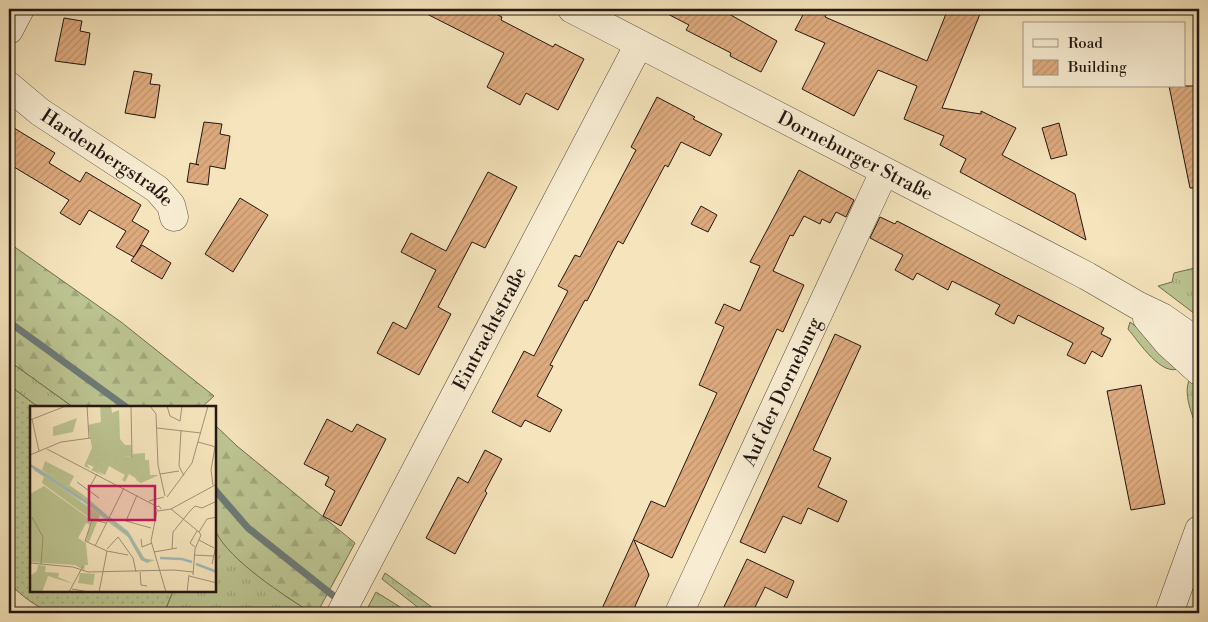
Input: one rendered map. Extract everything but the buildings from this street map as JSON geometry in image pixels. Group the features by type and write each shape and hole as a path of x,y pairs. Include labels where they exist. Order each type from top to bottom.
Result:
{"street":[{"path":"9,30 20,9"},
{"name":"Dorneburger Straße","path":"572,9 1087,276 1136,305 1162,317 1199,343"},
{"name":"Eintrachtstraße","path":"341,613 639,44"},
{"name":"Hardenbergstraße","path":"9,86 40,112 115,164 157,189 171,204 174,217"},
{"name":"Auf der Dorneburg","path":"679,613 884,172"},
{"name":"Dorneburger Straße","path":"1136,305 1168,343 1199,371"},
{"path":"1169,613 1199,530"}],"green space":[{"path":"9,243 121,322 214,396 203,406 72,406 9,361"},
{"path":"1199,267 1199,317 1158,286 1172,282 1174,273"},
{"path":"1130,322 1142,331 1180,368 1173,370 1166,368 1151,357 1128,329"},
{"path":"9,361 72,406 37,406 9,385"},
{"path":"1190,378 1199,381 1199,439 1188,400 1187,393"},
{"path":"9,385 37,406 30,406 30,592 173,592 164,613 85,614 55,612 44,609 25,598 9,584"},
{"path":"216,426 237,446 355,543 317,613 312,613 288,598 245,566 223,543 216,532"},
{"path":"216,532 239,560 287,597 312,613 164,613 173,592 216,592"},
{"path":"385,573 440,613 425,613 382,579"},
{"path":"376,592 410,613 365,613"}],"waterway":[{"path":"9,322 125,406"},
{"path":"216,491 248,528 340,601"}]}
